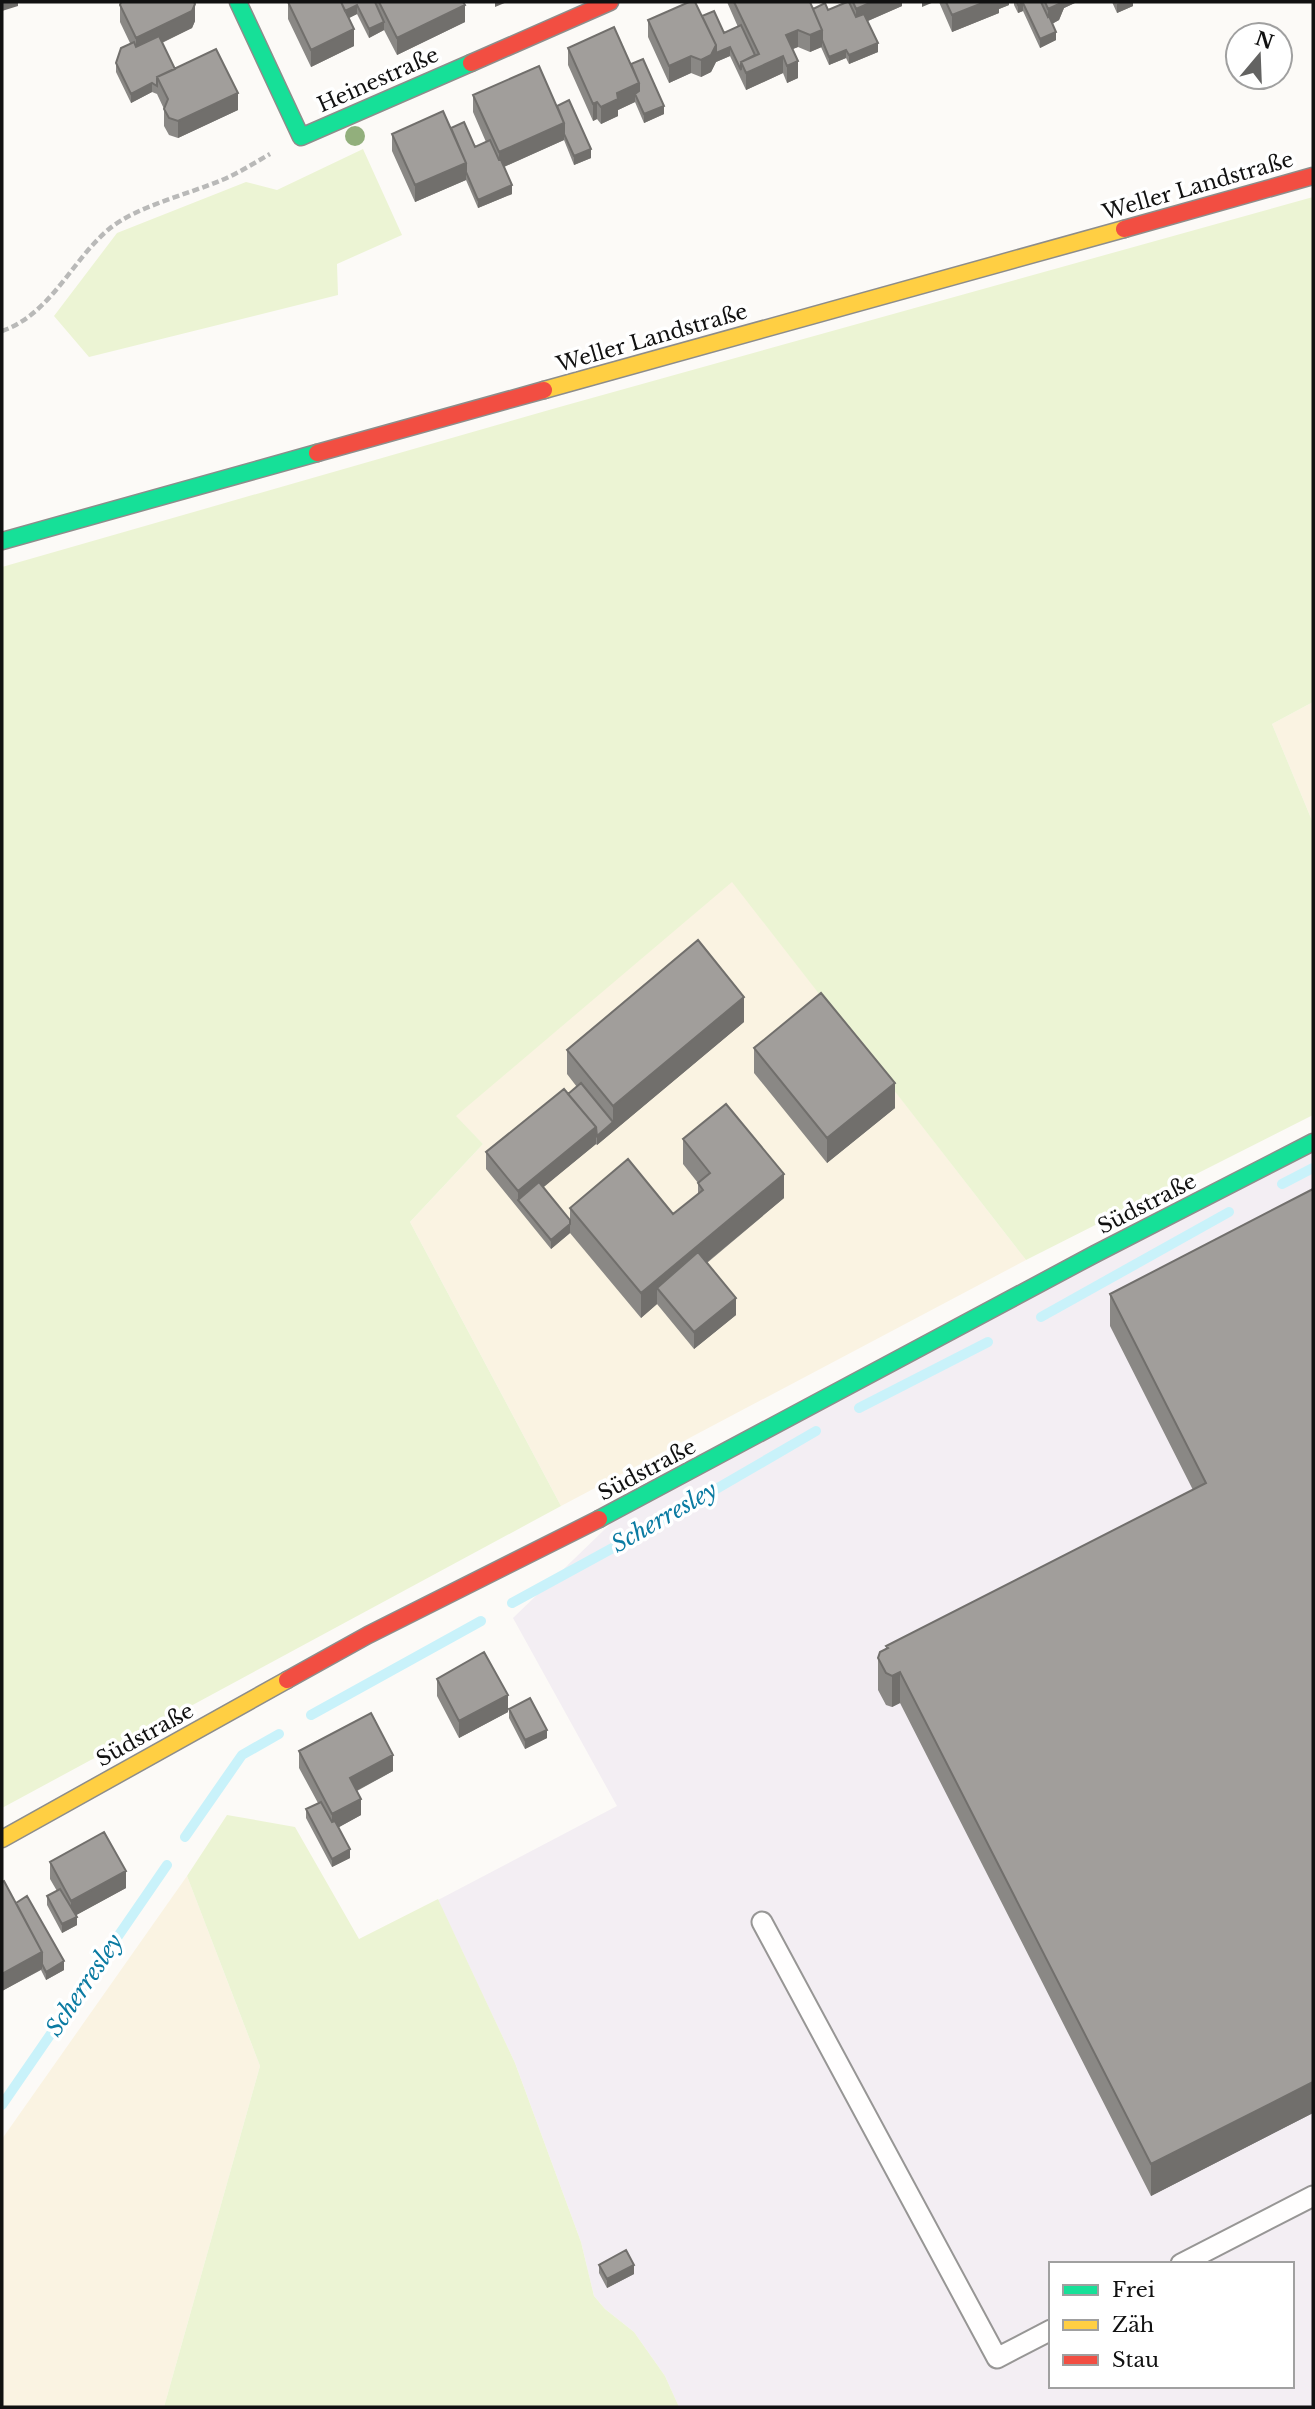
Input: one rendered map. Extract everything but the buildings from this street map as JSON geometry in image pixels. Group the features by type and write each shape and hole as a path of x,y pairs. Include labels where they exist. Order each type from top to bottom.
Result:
{"street":[{"name":"Heinestraße","path":"238,2 301,137 610,2"},
{"name":"Weller Landstraße","path":"2,541 1313,176"},
{"name":"Südstraße","path":"2,1839 368,1635 633,1502 1095,1254 1313,1142"}],"lane":[{"path":"762,1923 997,2358 1049,2331"},
{"path":"1185,2262 1313,2196"}],"path":[{"path":"2,331 15,326 47,303 79,259 111,227 146,209 225,179 301,137"}],"shaded area":[{"path":"1313,702 1313,823 1272,724"},
{"path":"732,881 1026,1260 561,1506 410,1222 483,1144 455,1116"},
{"path":"1313,1140 1313,2407 679,2407 665,2376 634,2332 605,2309 594,2296 581,2242 515,2063 438,1900 617,1806 513,1618 633,1502"},
{"path":"187,1876 260,2066 164,2407 2,2407 2,2139"}],"green space":[{"path":"363,149 402,235 337,264 338,295 89,357 54,316 117,233 246,182 277,190"},
{"path":"1313,197 1313,702 1272,724 1313,823 1313,1115 1026,1260 732,882 456,1116 483,1144 410,1222 561,1506 2,1808 2,567 556,408"},
{"path":"227,1815 295,1827 359,1939 438,1899 515,2063 581,2242 594,2296 605,2309 634,2332 665,2376 679,2407 164,2407 260,2066 187,1876"}],"waterway":[{"name":"Scherresley","path":"1282,1184 1313,1168"},
{"name":"Scherresley","path":"1041,1317 1229,1212"},
{"name":"Scherresley","path":"859,1408 988,1342"},
{"name":"Scherresley","path":"512,1603 642,1532 816,1431"},
{"name":"Scherresley","path":"311,1715 481,1621"},
{"name":"Scherresley","path":"185,1837 242,1755 279,1734"},
{"name":"Scherresley","path":"2,2105 167,1865"}],"traffic: fast":[{"path":"238,2 301,137 471,63"},
{"path":"2,541 317,453"},
{"path":"599,1519 1095,1254 1313,1142"}],"traffic: slow":[{"path":"544,390 1124,229"},
{"path":"2,1839 287,1680"}],"traffic: jam":[{"path":"471,63 610,2"},
{"path":"1124,229 1313,176"},
{"path":"317,453 544,390"},
{"path":"287,1680 368,1635 599,1519"}]}
